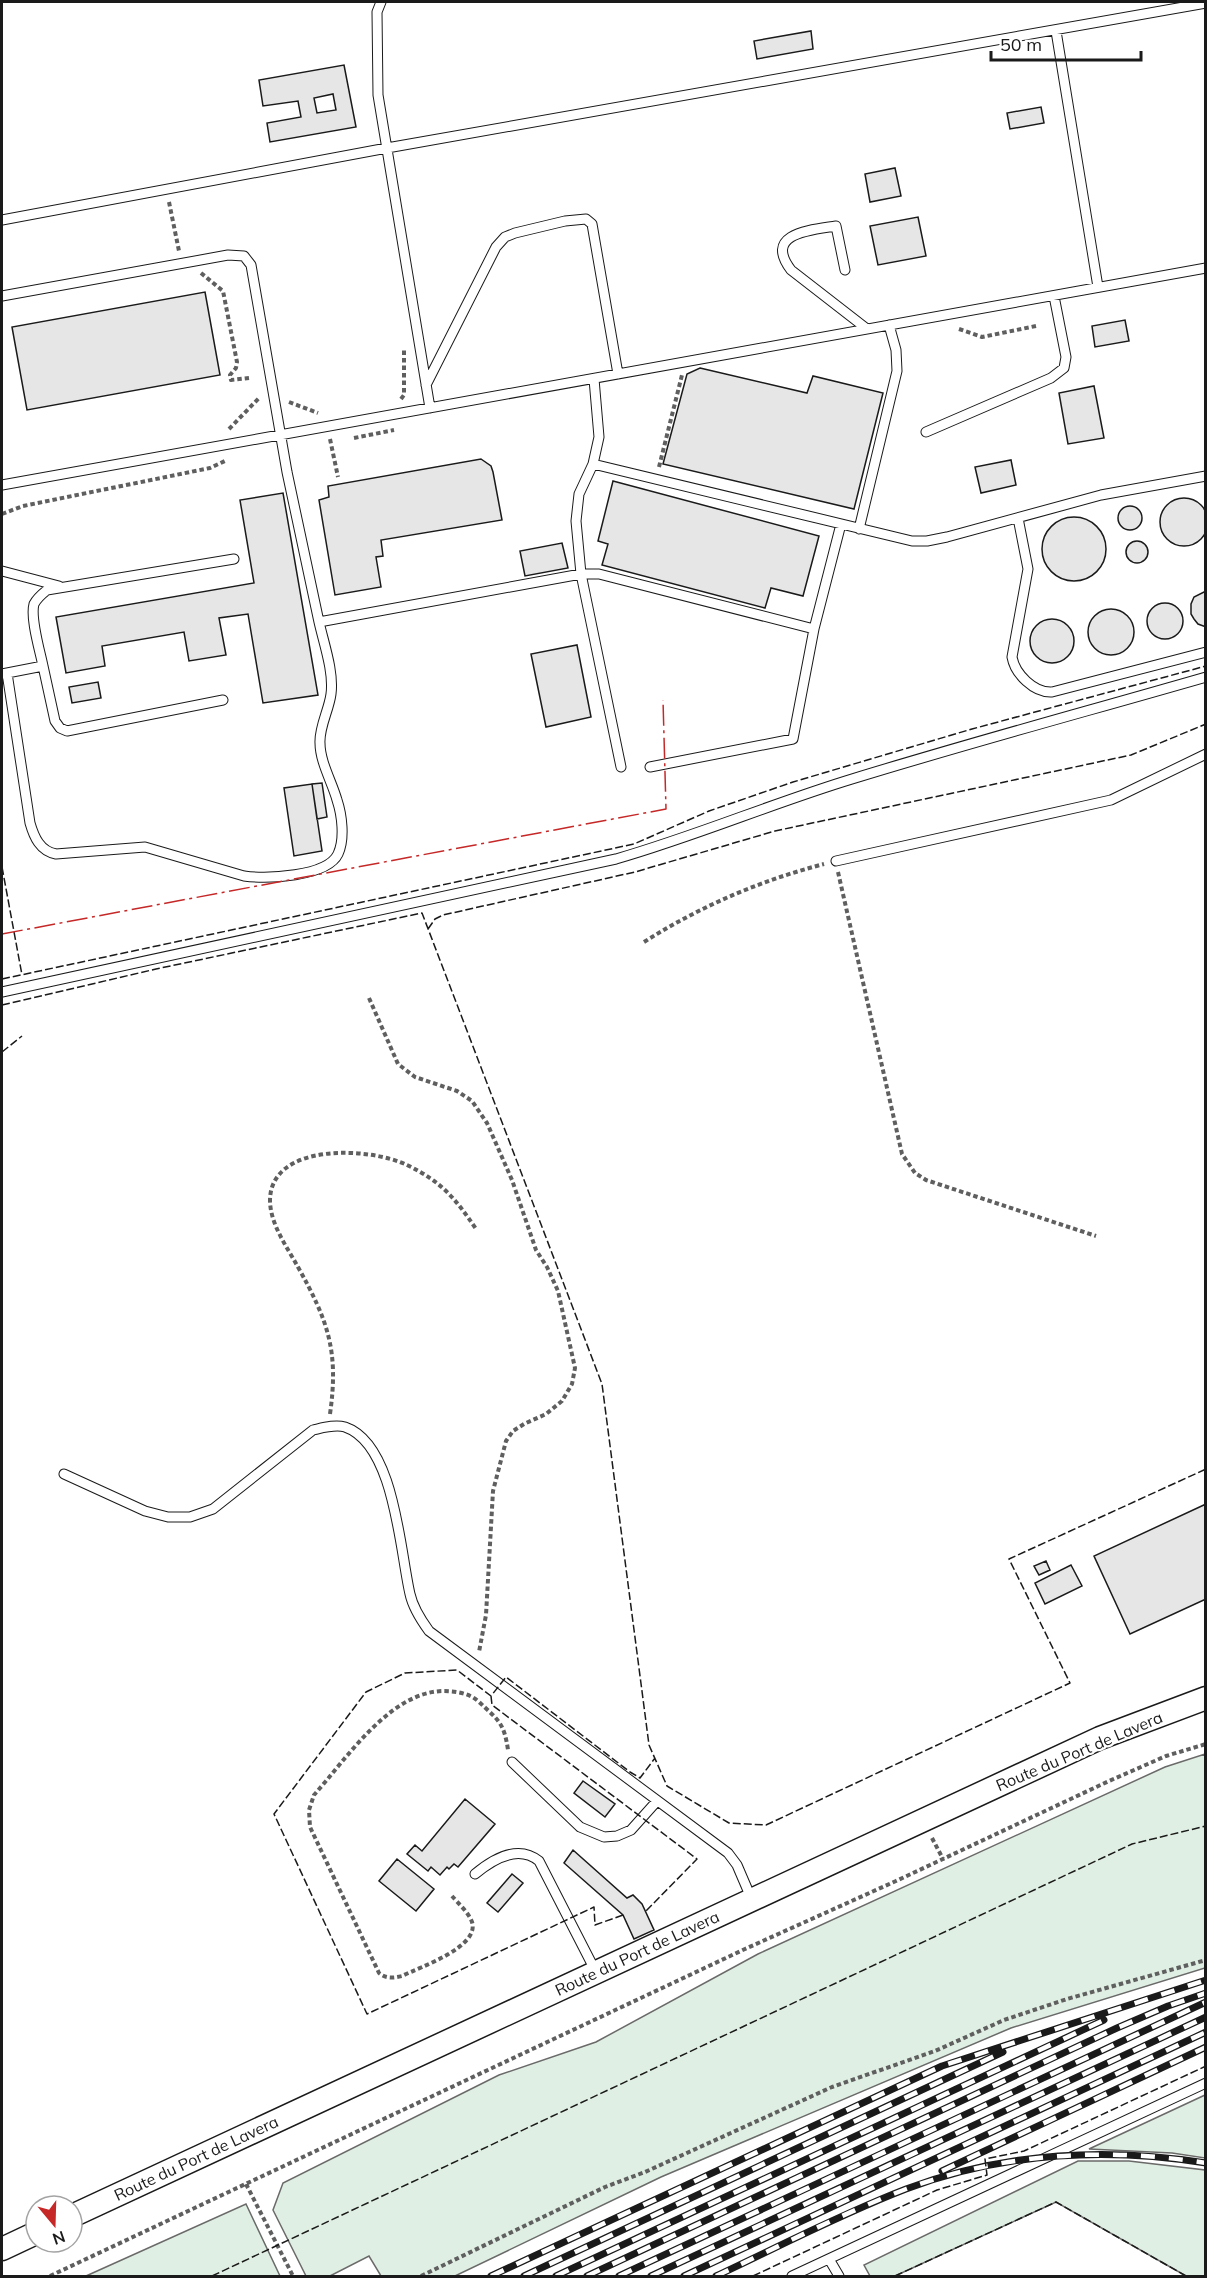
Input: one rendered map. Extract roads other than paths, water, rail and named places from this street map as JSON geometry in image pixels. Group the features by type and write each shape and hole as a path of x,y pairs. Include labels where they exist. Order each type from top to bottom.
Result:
{"street":[{"name":"Route du Port de Lavera","path":"84,2210 1100,1738 1206,1698"},
{"path":"2,2249 24,2239"}],"lane":[{"path":"381,2 377,12 378,95 430,408"},
{"path":"2,220 387,148 1206,3"},
{"path":"1056,31 1098,287"},
{"path":"426,385 496,247 505,237 565,221 586,219 592,224 618,374"},
{"path":"845,270 836,226 794,234 785,242 783,253 785,262 791,270 867,329"},
{"path":"2,296 228,255 244,256 251,265 281,435 332,684 320,744 338,802 341,843 337,856 318,869 258,878 244,876 146,847 48,853 34,837 30,824 4,673 43,666"},
{"path":"2,485 1206,268"},
{"path":"926,432 1051,378 1064,368 1066,357 1054,296"},
{"path":"859,529 897,370 896,350 890,325"},
{"path":"594,379 599,437 593,464 579,494 576,507 581,574 621,767"},
{"path":"593,464 901,539 927,541 1101,495 1206,476"},
{"path":"1018,518 1028,569 1012,657 1017,670 1036,689 1052,692 1206,652"},
{"path":"650,767 793,739 814,629 841,524"},
{"path":"223,700 67,730 60,728 55,721 33,614 34,605 47,590 234,559"},
{"path":"2,571 64,587"},
{"path":"319,622 581,574 599,574 814,629"},
{"path":"2,992 616,859 661,846 852,779 1206,677"},
{"path":"836,861 1112,800 1206,754"},
{"path":"64,1474 145,1510 168,1517 190,1517 213,1509 313,1430 329,1426 344,1427 361,1437 374,1456 388,1486 400,1532 410,1596 419,1618 429,1631 728,1853 737,1865 752,1900"},
{"path":"512,1762 580,1827 604,1837 617,1836 631,1830 657,1801"},
{"path":"475,1875 489,1862 503,1856 520,1854 532,1856 539,1861 596,1972"},
{"path":"792,2277 1206,2083"},
{"path":"830,2259 839,2277"}],"railway":[{"path":"491,2276 942,2066 1206,1980"},
{"path":"587,2276 1117,2028 1168,2006 1206,1993"},
{"path":"619,2276 1206,2002"},
{"path":"651,2276 1206,2017"},
{"path":"556,2276 1104,2020"},
{"path":"684,2276 1206,2032"},
{"path":"942,2171 1206,2047"},
{"path":"524,2276 1003,2052"},
{"path":"716,2276 906,2189 979,2168 1054,2156 1092,2155 1130,2155 1206,2163"}]}
